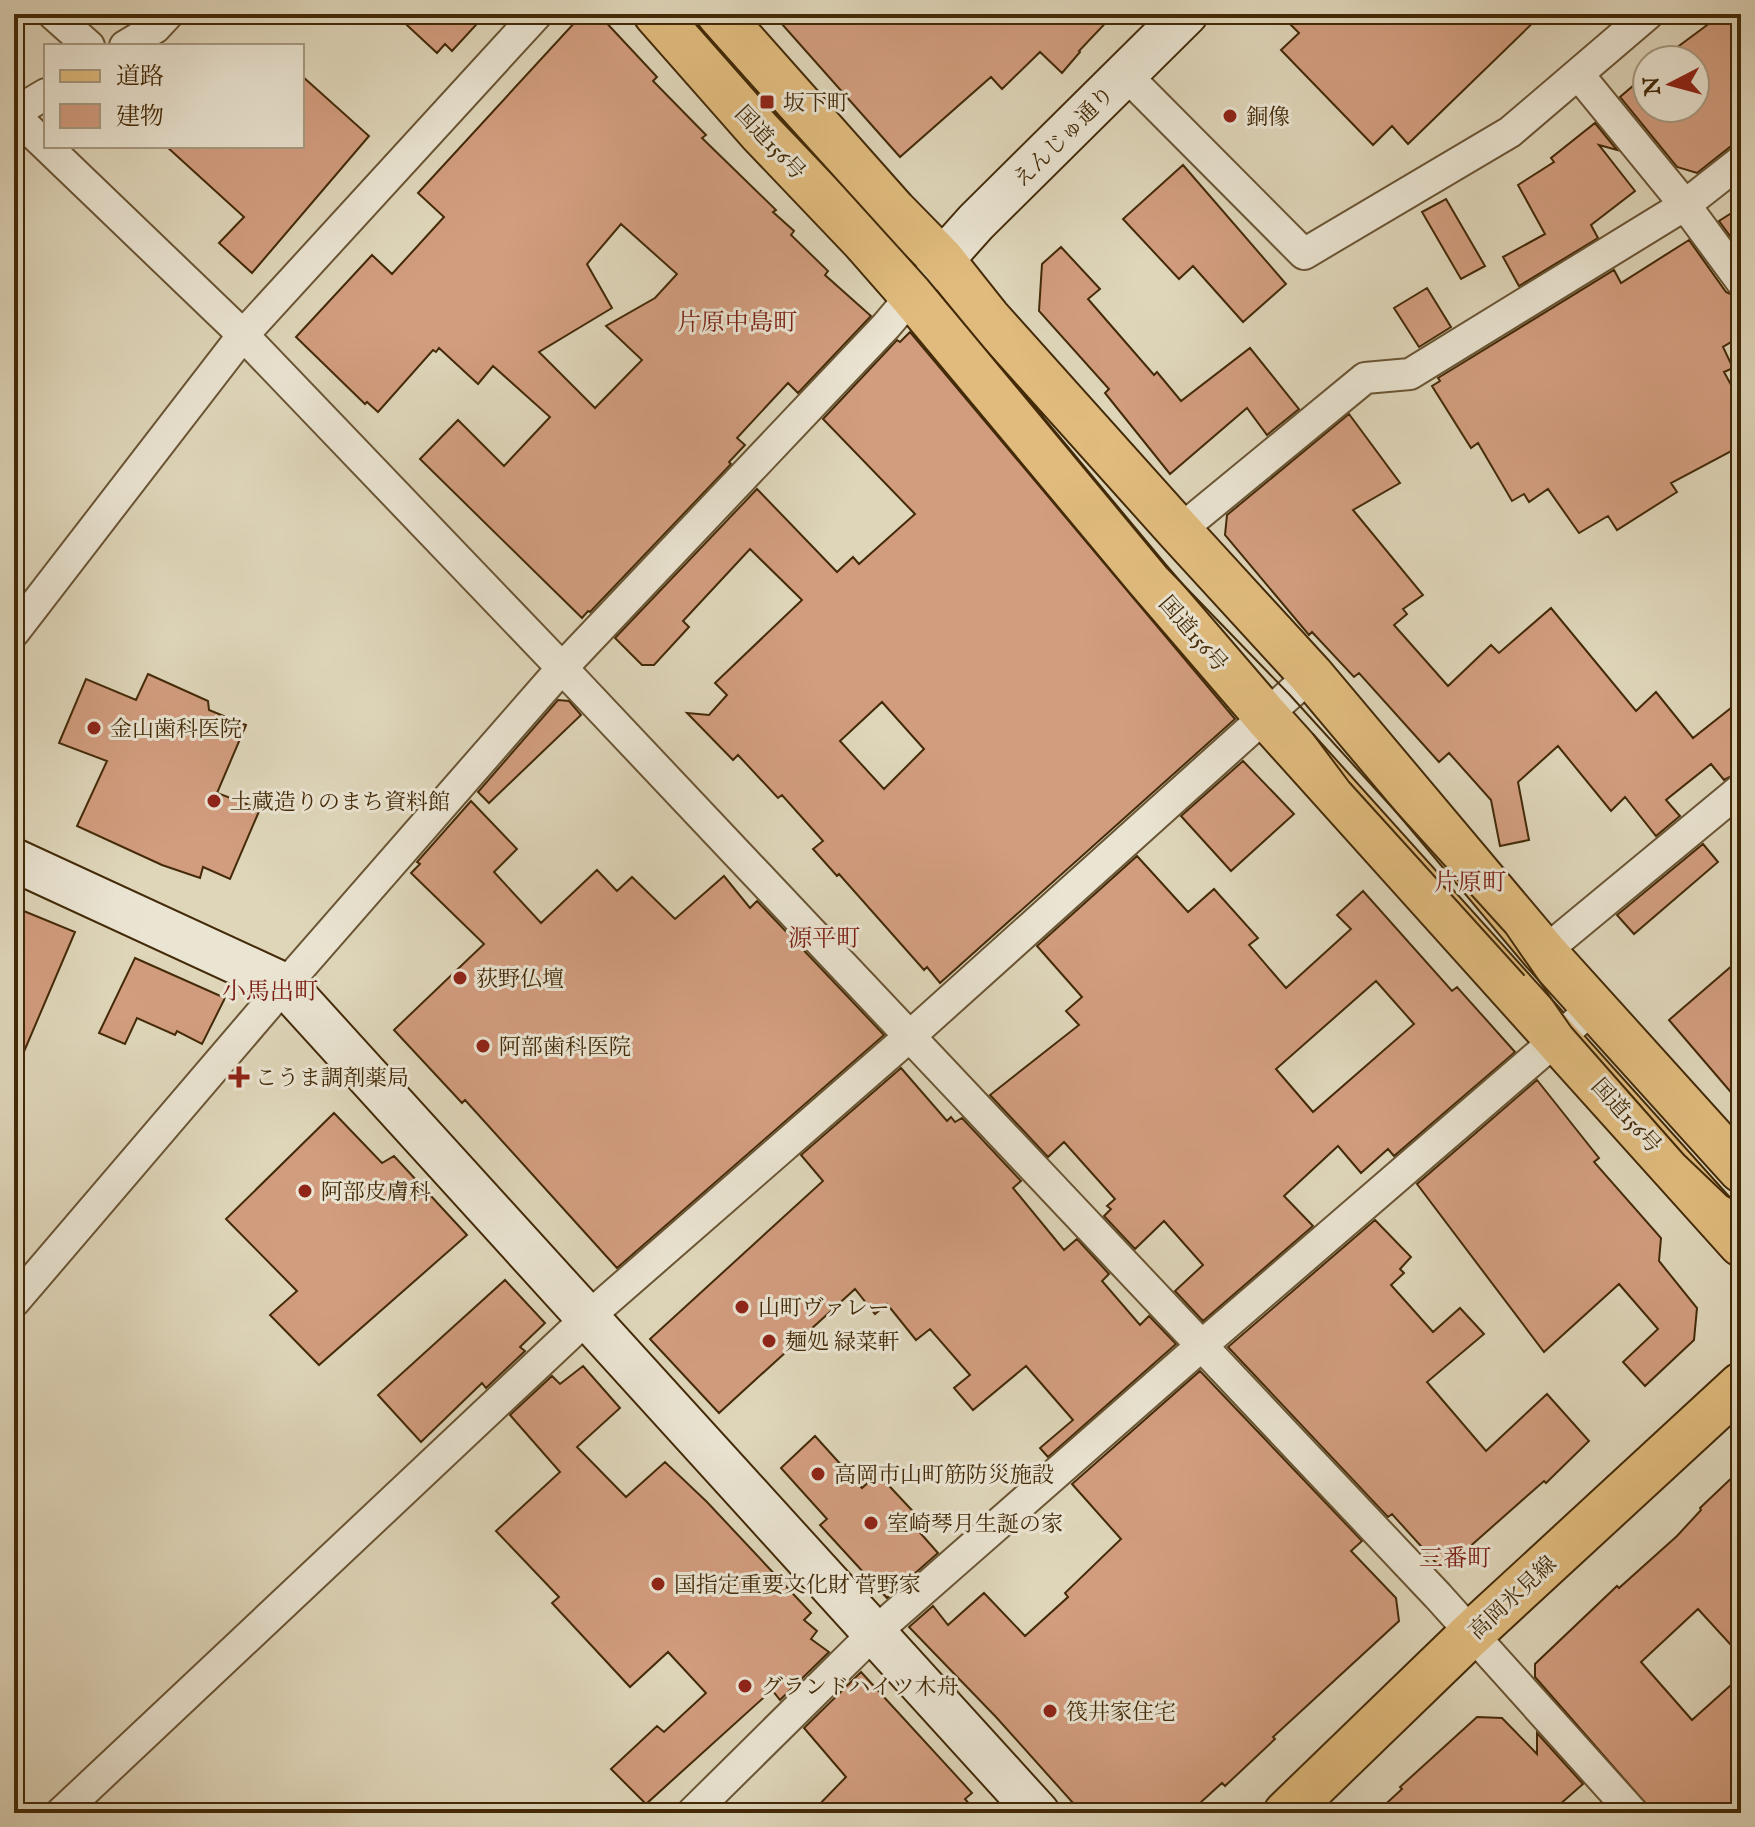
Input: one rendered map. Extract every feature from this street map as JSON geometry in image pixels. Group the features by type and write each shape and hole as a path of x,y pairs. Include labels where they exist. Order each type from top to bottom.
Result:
{"main road":[{"name":"国道156号","path":"656,14 913,297 1265,715 1741,1244"},
{"name":"国道156号","path":"719,14 894,211 942,260 988,318 1311,675 1544,952 1741,1170"},
{"name":"高岡氷見線","path":"1286,1813 1471,1634 1741,1385"}],"street":[{"path":"53,14 87,44"},
{"path":"128,44 155,28 168,14"},
{"path":"14,632 243,335 537,14"},
{"name":"えんじゅ通り","path":"942,260 976,222 1186,14"},
{"path":"1126,75 1304,254 1510,132 1648,14"},
{"path":"1578,74 1685,205 1741,281"},
{"path":"44,95 14,114 44,143"},
{"path":"49,148 243,335 562,668 1471,1634 1633,1813"},
{"path":"1179,531 1365,378 1410,374 1685,205 1741,161"},
{"path":"14,1301 562,668 913,297 942,260"},
{"path":"61,1813 587,1318 910,1036 1311,675"},
{"path":"1544,952 1741,789"},
{"path":"14,860 285,985 1038,1813"},
{"path":"692,1813 873,1634 1593,1008"}],"building":[{"path":"395,14 486,14 452,51 445,44 437,53"},
{"path":"773,14 1114,14 1062,73 1040,52 1002,89 991,77 900,157"},
{"path":"1280,14 1542,14 1408,144 1392,126 1373,145 1281,50 1299,33"},
{"path":"1722,14 1741,14 1741,143 1730,147 1697,173 1677,167 1642,124 1711,124 1711,44 1682,44"},
{"path":"601,17 657,77 653,81 706,135 702,138 776,210 773,212 794,231 791,235 828,271 825,275 871,316 798,393 788,383 737,438 745,445 729,462 731,464 582,618 420,459 458,420 504,466 550,417 493,366 478,384 439,348 436,352 433,350 378,412 367,402 365,404 296,337 372,255 392,274 444,217 418,193 577,20","holes":["621,224 677,274 655,298 606,326 642,360 595,408 539,352 612,308 587,264"]},
{"path":"304,78 369,136 252,273 219,243 244,217 168,148 304,148"},
{"path":"1631,88 1631,111 1620,97"},
{"path":"1595,123 1617,150 1599,145 1635,191 1591,225 1598,238 1519,286 1503,257 1545,234 1518,185 1554,162 1551,158"},
{"path":"1183,165 1286,284 1243,322 1193,266 1179,279 1123,219"},
{"path":"1446,199 1485,266 1461,279 1422,212"},
{"path":"1741,207 1741,251 1719,221"},
{"path":"1689,240 1726,292 1741,299 1741,336 1723,347 1733,368 1724,372 1741,403 1741,446 1671,483 1677,492 1617,530 1608,516 1579,533 1548,489 1529,502 1524,494 1512,501 1478,443 1471,448 1432,386 1440,381 1438,378 1614,270 1621,283"},
{"path":"1061,247 1100,289 1088,299 1154,375 1157,372 1181,401 1250,348 1299,409 1267,435 1247,408 1170,474 1105,393 1109,389 1039,311 1042,264"},
{"path":"1427,288 1451,327 1419,347 1394,308"},
{"path":"910,332 1235,719 940,983 927,967 924,970 813,849 823,841 782,795 778,798 738,755 733,760 687,713 709,715 727,695 715,683 802,600 750,549 683,621 689,627 654,665 642,665 615,638 757,489 837,572 853,557 859,564 915,514 823,419 897,340 900,342","holes":["882,702 924,749 884,789 840,741"]},
{"path":"1349,414 1400,483 1353,510 1423,595 1403,609 1407,614 1394,625 1448,686 1491,645 1499,653 1551,608 1636,711 1656,692 1693,738 1741,700 1741,771 1724,780 1711,764 1666,800 1680,816 1656,836 1625,797 1611,811 1558,746 1518,782 1529,840 1500,846 1491,800 1449,753 1439,762 1359,673 1354,677 1312,632 1309,635 1225,535 1227,515"},
{"path":"148,674 208,701 209,710 246,725 217,793 260,809 230,879 203,867 200,878 162,865 77,826 107,761 59,743 86,679 136,700"},
{"path":"558,700 569,701 581,715 489,803 478,792"},
{"path":"1243,761 1294,814 1231,871 1181,816"},
{"path":"471,801 517,849 494,872 541,923 597,870 617,891 632,877 675,919 724,876 750,908 757,901 884,1035 617,1268 465,1100 462,1103 394,1030 484,944 411,873 420,864 417,862"},
{"path":"1703,844 1718,862 1634,934 1617,915"},
{"path":"1137,856 1188,912 1214,889 1258,938 1249,945 1286,988 1351,929 1337,915 1363,891 1452,991 1457,987 1515,1052 1394,1156 1388,1149 1361,1173 1338,1146 1284,1196 1313,1226 1203,1321 1175,1291 1203,1265 1164,1221 1135,1249 1104,1216 1111,1209 1107,1206 1115,1199 1064,1142 1048,1157 990,1095 1079,1025 1066,1011 1082,997 1037,946","holes":["1376,981 1414,1024 1313,1112 1276,1069"]},
{"path":"14,907 75,932 14,1075"},
{"path":"135,958 225,998 202,1044 177,1031 175,1035 137,1018 125,1044 99,1033"},
{"path":"1741,958 1741,1104 1669,1020"},
{"path":"901,1068 947,1121 951,1117 955,1122 962,1118 1021,1181 1013,1188 1064,1250 1077,1239 1109,1274 1102,1281 1140,1325 1149,1316 1176,1344 1048,1457 1040,1448 1073,1420 1026,1366 973,1410 954,1388 970,1375 930,1329 916,1340 887,1304 875,1314 855,1289 719,1413 650,1339 823,1181 801,1155"},
{"path":"1537,1080 1599,1158 1594,1162 1661,1238 1659,1261 1697,1308 1694,1340 1645,1386 1623,1362 1658,1329 1619,1284 1544,1352 1417,1184"},
{"path":"334,1113 382,1163 394,1156 467,1235 319,1365 270,1315 297,1291 226,1219"},
{"path":"1375,1220 1411,1257 1400,1269 1404,1273 1391,1285 1433,1332 1460,1308 1484,1334 1427,1382 1486,1451 1547,1394 1589,1441 1546,1483 1544,1481 1449,1565 1438,1565 1392,1514 1388,1517 1228,1347"},
{"path":"505,1280 545,1323 520,1347 525,1351 486,1388 482,1383 421,1442 378,1395"},
{"path":"583,1366 620,1408 577,1447 626,1497 665,1462 811,1613 804,1620 817,1631 811,1639 829,1652 780,1700 772,1690 646,1804 611,1769 657,1726 664,1732 706,1693 668,1652 630,1687 552,1603 559,1597 496,1531 560,1472 510,1415 552,1376 560,1384"},
{"path":"1200,1371 1362,1541 1351,1551 1396,1598 1399,1621 1273,1737 1275,1739 1225,1786 1222,1783 1189,1813 1082,1813 996,1717 909,1627 933,1606 948,1625 984,1593 1025,1636 1068,1597 1065,1593 1121,1539 1072,1484"},
{"path":"815,1436 862,1488 878,1474 922,1521 915,1527 938,1553 887,1598 820,1525 827,1519 781,1468"},
{"path":"1741,1469 1741,1656 1698,1609 1641,1662 1692,1720 1741,1676 1741,1813 1654,1813 1535,1677 1535,1664 1617,1586 1619,1588 1677,1536 1700,1508"},
{"path":"861,1672 972,1793 965,1799 977,1813 811,1813 846,1777 804,1728"},
{"path":"1477,1717 1502,1718 1537,1754 1537,1733 1583,1784 1550,1813 1376,1813 1402,1789 1400,1787"}],"tram line":[{"path":"687,14 927,279 1167,568 1289,694 1506,933 1571,1027 1684,1155 1727,1196 1741,1203"},
{"path":"1313,734 1349,782 1524,975"}],"place":[{"name":"坂下町","path":"767,102"},
{"name":"銅像","path":"1230,116"},
{"name":"金山歯科医院","path":"94,728"},
{"name":"土蔵造りのまち資料館","path":"214,801"},
{"name":"荻野仏壇","path":"460,978"},
{"name":"阿部歯科医院","path":"483,1046"},
{"name":"こうま調剤薬局","path":"239,1077"},
{"name":"阿部皮膚科","path":"305,1191"},
{"name":"山町ヴァレー","path":"742,1307"},
{"name":"麺処 緑菜軒","path":"769,1341"},
{"name":"高岡市山町筋防災施設","path":"818,1474"},
{"name":"室崎琴月生誕の家","path":"871,1523"},
{"name":"国指定重要文化財 菅野家","path":"658,1584"},
{"name":"グランドハイツ木舟","path":"745,1686"},
{"name":"筏井家住宅","path":"1050,1711"}],"district":[{"name":"片原中島町","path":"737,322"},
{"name":"片原町","path":"1470,882"},
{"name":"源平町","path":"824,938"},
{"name":"小馬出町","path":"270,991"},
{"name":"三番町","path":"1455,1558"}]}
